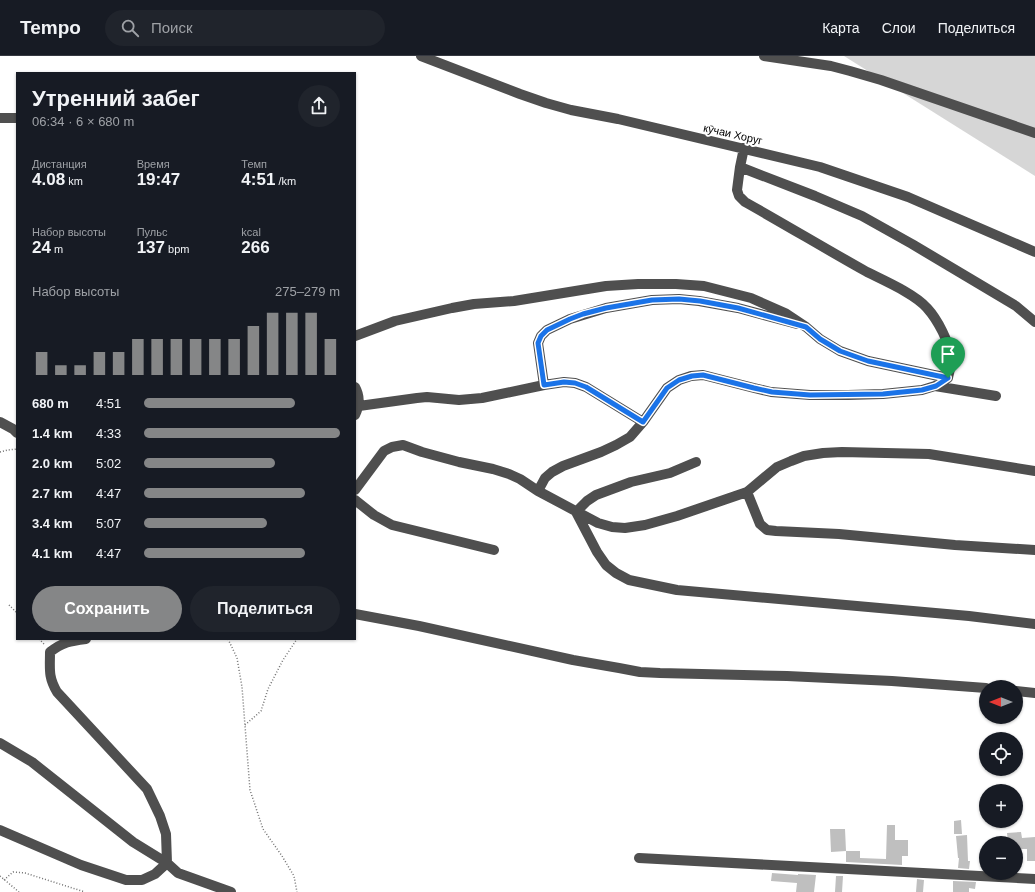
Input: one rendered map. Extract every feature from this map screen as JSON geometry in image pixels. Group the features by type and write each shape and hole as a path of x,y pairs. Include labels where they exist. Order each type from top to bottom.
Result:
{"street":[{"name":"кӯчаи Хоруг","path":"421,56 520,94 571,110 744,148 820,167 908,197 1035,252"},
{"path":"764,56 832,66 850,71 1035,132"},
{"path":"0,118 16,118"},
{"path":"538,491 545,478 552,472 563,466 601,452 630,437 643,422 667,388 679,380 692,376 703,375 772,392 810,395 883,394 922,390 936,386 948,378 951,358 948,345 938,324 927,308 917,299 745,202 739,196 737,190 744,148"},
{"path":"740,167 862,216 1009,302 1035,322"},
{"path":"356,336 395,321 474,304 514,301 606,286 676,284 704,286 751,298 785,313 806,327 820,339 840,351 868,361 948,378"},
{"path":"544,385 538,343 541,336 547,330 570,319 606,308 652,300 679,299 738,308 806,327"},
{"path":"356,389 359,394 357,410 417,398 427,397 459,400 482,398 544,385 564,382 575,383 586,387 643,422"},
{"path":"936,386 996,396"},
{"path":"0,422 16,431"},
{"path":"356,489 384,451 392,447 403,445 459,462 509,474 598,523 612,527 625,528 645,525 677,516 747,492 777,467 804,456 823,453 929,454 1035,472"},
{"path":"576,512 596,495 632,482 670,473 696,462"},
{"path":"747,492 760,524 767,530 839,534 955,545 1035,550"},
{"path":"356,501 374,515 392,525 494,550"},
{"path":"576,512 597,552 606,565 616,574 629,580 677,590 969,616 1035,624"},
{"path":"356,614 427,627 574,660 640,672 788,676 892,681 979,687"},
{"path":"0,830 81,865 126,880 142,880 155,874 167,863 166,834 160,816 147,789 57,692 52,684 50,672 50,652 69,641 78,640"},
{"path":"1023,692 1035,693"},
{"path":"0,743 32,762 132,842 167,863 178,873 231,892"},
{"path":"639,858 1035,879"}],"path":[{"path":"0,452 16,449"},
{"path":"9,605 16,613"},
{"path":"228,640 237,658 242,687 250,790 263,829 294,876 297,892"},
{"path":"245,726 261,711 268,689 295,640"},
{"path":"4,880 13,872 25,873 84,892"},
{"path":"0,876 19,892"}],"shaded area":[{"path":"844,56 1035,56 1035,176"}],"building":[{"path":"961,820 962,834 954,834 954,821"},
{"path":"887,825 895,825 895,840 908,840 908,856 902,856 902,865 846,862 846,851 860,851 860,858 886,859"},
{"path":"830,829 845,829 846,851 831,852"},
{"path":"1021,832 1022,836 1007,836 1007,833"},
{"path":"967,835 968,861 970,861 969,869 958,868 959,858 956,836"},
{"path":"1035,837 1035,861 1027,861 1027,849 1023,849 1023,838"},
{"path":"772,873 816,875 814,892 796,892 797,883 771,881"},
{"path":"836,876 843,876 842,892 835,892"},
{"path":"917,879 924,880 923,892 916,892"},
{"path":"953,881 976,882 975,889 969,888 969,892 953,892"}],"route":[{"path":"679,299 738,308 806,327 820,339 840,351 868,361 948,378 936,386 922,390 883,394 810,395 772,392 703,375 692,376 679,380 667,388 643,422 586,387 575,383 564,382 544,385 538,343 541,336 547,330 583,314 606,308 652,300 679,299"}]}
